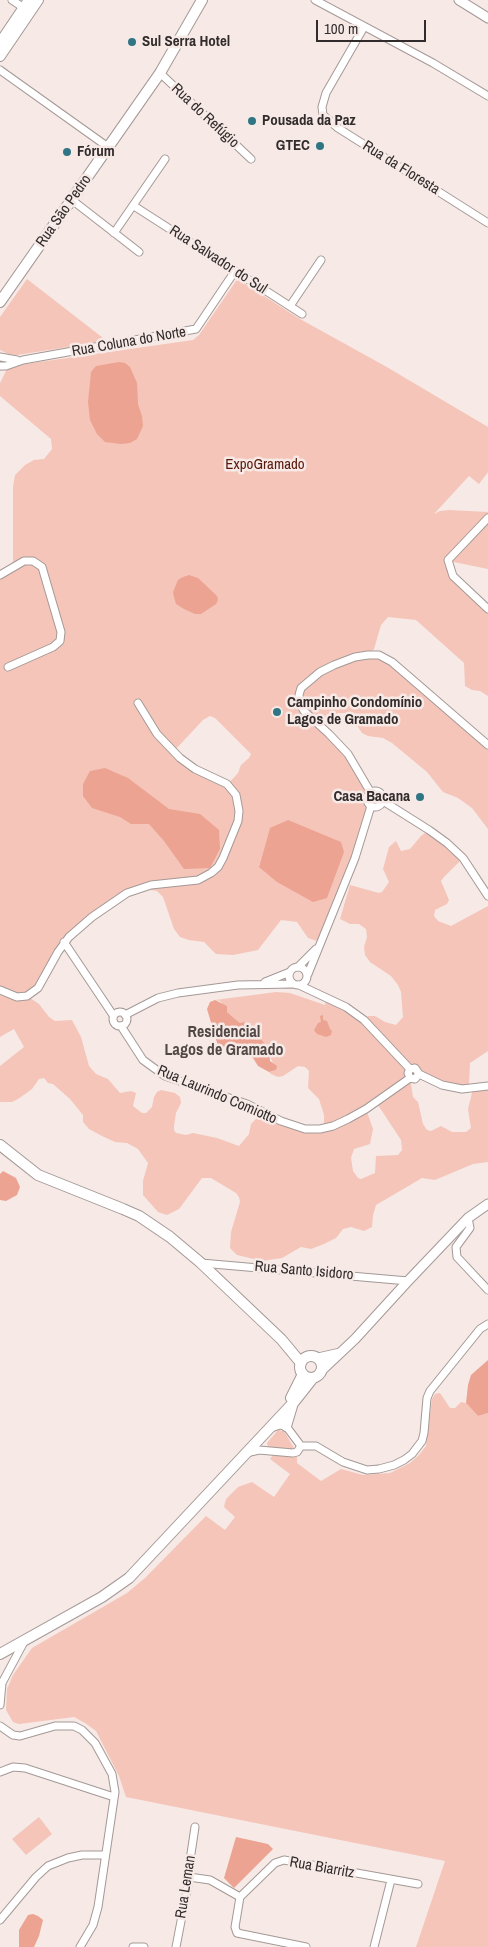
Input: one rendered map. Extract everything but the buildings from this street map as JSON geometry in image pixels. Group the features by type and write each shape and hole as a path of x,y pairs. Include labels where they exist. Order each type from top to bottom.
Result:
{"main road":[{"path":"0,56 38,0"},
{"name":"Rua São Pedro","path":"2,300 160,73 202,0"},
{"path":"0,42 26,4"},
{"path":"0,1145 38,1175 139,1216 170,1237 201,1263 311,1367"},
{"path":"286,1426 289,1412 311,1367"},
{"path":"0,1654 102,1597 130,1578 284,1410 311,1367"},
{"path":"284,1410 294,1402"}],"street":[{"path":"12,0 26,4"},
{"path":"315,0 433,63 488,96"},
{"path":"459,0 488,18"},
{"name":"Rua da Floresta","path":"364,27 326,93 322,108 323,115 338,128 488,223"},
{"path":"0,70 108,147"},
{"name":"Rua do Refúgio","path":"160,73 251,159"},
{"path":"114,233 165,159"},
{"path":"72,200 139,252"},
{"name":"Rua Salvador do Sul","path":"134,206 302,314"},
{"path":"290,306 321,260"},
{"name":"Rua Coluna do Norte","path":"0,366 6,366 23,360 196,329 234,271"},
{"name":"Rua Coluna do Norte","path":"0,357 23,360"},
{"path":"488,518 448,560 453,576 488,609"},
{"path":"0,575 24,561 33,560 42,567 61,632 60,641 53,647 8,668"},
{"path":"371,793 348,754 304,711 300,704 299,695 301,688 320,672 334,665 355,657 368,655 379,656 392,662 488,745"},
{"path":"0,990 17,998 27,996 38,988 64,942 92,918 127,893 151,885 205,878 218,867 235,829 239,811 236,795 228,784 195,769 180,758 157,734 138,703"},
{"path":"114,1015 118,1012 126,1014 158,998 178,993 262,983 296,984 307,977 354,858 371,806 368,800 371,793"},
{"path":"371,793 380,793 383,801 448,843 463,858 488,896"},
{"path":"371,806 379,806 383,801"},
{"path":"64,942 114,1015 114,1023 121,1026 127,1020 126,1014"},
{"path":"262,983 298,967 320,945"},
{"path":"298,967 304,969 307,977 326,996"},
{"path":"290,972 289,978 296,984 326,996 364,1020 410,1069 417,1069 419,1074 453,1088 473,1089 488,1086"},
{"name":"Rua Laurindo Comiotto","path":"121,1026 143,1060 165,1076 247,1104 281,1121 306,1129 333,1126 348,1120 410,1078"},
{"path":"410,1069 408,1073 410,1078 415,1079 419,1074"},
{"path":"311,1367 340,1353 468,1218 488,1204"},
{"path":"468,1218 469,1231 456,1247 456,1257 488,1290"},
{"name":"Rua Santo Isidoro","path":"201,1263 408,1281"},
{"path":"245,1453 259,1450 294,1454 301,1446 316,1446 343,1462 367,1470 379,1470 404,1460 412,1454 422,1440 427,1398 430,1391 480,1329 488,1324"},
{"path":"311,1367 340,1353"},
{"path":"268,1428 280,1425 286,1426 301,1446"},
{"path":"0,1705 1,1683 25,1640"},
{"path":"0,1725 13,1735 20,1736 65,1725 74,1726 82,1730 95,1743 112,1774 114,1797 96,1918 80,1947"},
{"path":"0,1772 13,1767 25,1768 114,1797"},
{"name":"Rua Leman","path":"176,1947 189,1877 195,1827"},
{"path":"0,1920 36,1877 48,1866 82,1855 105,1855"},
{"name":"Rua Biarritz","path":"240,1897 275,1863 284,1860 418,1884"},
{"path":"189,1877 210,1880 240,1897 235,1927 237,1933 306,1947"},
{"path":"374,1947 391,1880"},
{"path":"133,1947 144,1947"}],"green space":[{"path":"27,279 107,341 17,355 8,354 0,350 0,317"},
{"name":"ExpoGramado","path":"239,280 300,319 385,366 488,427 488,472 479,484 469,476 434,514 449,510 488,512 488,569 449,561 453,576 488,609 488,696 465,686 464,663 416,620 388,617 381,625 374,649 368,655 379,655 488,745 488,829 472,808 458,798 443,792 427,772 392,743 383,738 368,736 362,733 353,719 346,713 338,713 330,720 319,724 348,754 369,795 368,801 371,806 320,942 308,938 297,922 281,920 258,950 233,955 216,954 204,942 180,937 174,929 163,897 157,891 138,888 75,931 41,985 27,996 39,1004 49,1017 55,1021 72,1020 81,1037 89,1066 96,1074 108,1079 120,1093 131,1091 136,1093 133,1106 142,1113 146,1113 152,1107 154,1097 161,1090 175,1093 180,1097 181,1103 176,1113 174,1126 176,1133 186,1135 193,1133 217,1138 239,1146 249,1134 251,1124 259,1116 267,1114 281,1121 320,1129 324,1124 324,1115 319,1099 308,1088 309,1071 305,1067 298,1066 283,1076 278,1077 271,1074 269,1072 276,1070 268,1052 227,1012 220,1001 215,1000 276,992 290,993 325,1005 326,996 363,1020 368,1016 375,1016 385,1022 396,1025 403,1017 401,992 398,985 391,976 370,962 365,955 366,929 359,924 350,924 340,919 350,885 379,893 382,892 389,882 383,869 389,847 396,841 401,851 410,849 429,830 463,858 441,881 449,900 447,904 435,910 434,916 438,921 451,926 488,906 488,1051 470,1063 469,1084 462,1089 453,1088 412,1068 410,1078 413,1097 418,1102 423,1124 427,1130 431,1131 441,1126 452,1132 466,1132 471,1128 468,1109 473,1089 488,1086 488,1162 473,1164 435,1180 422,1178 376,1205 372,1227 364,1231 351,1227 343,1229 336,1238 324,1244 311,1249 301,1247 282,1258 262,1261 237,1255 230,1248 231,1232 240,1202 236,1193 211,1178 202,1178 179,1209 167,1215 158,1212 143,1195 143,1181 148,1163 138,1149 127,1143 115,1142 89,1129 83,1122 83,1115 70,1099 53,1084 48,1083 44,1078 39,1079 32,1089 18,1099 12,1102 0,1102 0,1066 24,1047 14,1029 0,1037 0,574 13,562 13,487 15,475 25,465 34,460 44,459 52,449 51,439 0,396 0,383 7,369 25,364 193,340 199,335 236,281","holes":["210,716 215,718 251,754 228,784 180,758 174,751 203,720","288,820 259,867 270,829","376,1102 401,1140 402,1150 398,1155 376,1156 375,1173 361,1179 353,1171 351,1158 354,1149 370,1144 373,1129 366,1109"]},
{"path":"440,1393 450,1408 455,1408 461,1402 466,1403 478,1416 488,1413 488,1947 416,1947 445,1861 126,1797 119,1776 96,1731 85,1723 74,1717 19,1724 13,1722 6,1710 7,1689 13,1675 32,1648 127,1593 145,1578 206,1516 225,1530 235,1517 224,1507 226,1499 238,1487 252,1482 274,1497 290,1474 270,1459 273,1455 297,1457 297,1463 321,1481 341,1469 363,1475 390,1473 410,1463 426,1446 432,1399 435,1394"},
{"path":"278,1430 284,1431 295,1450 268,1447 267,1443"},
{"path":"39,1817 52,1834 26,1855 12,1839"}],"shaded area":[{"path":"119,362 125,363 130,367 137,383 138,404 143,426 137,439 130,443 121,444 105,442 97,434 90,420 88,402 91,372 96,366"},
{"path":"189,575 198,578 217,596 216,604 201,614 195,614 176,604 173,592 178,580"},
{"path":"105,768 128,778 169,809 200,814 219,830 220,849 210,868 184,869 149,824 131,824 120,817 92,808 83,796 83,784 90,771"},
{"path":"288,820 341,842 344,852 327,898 313,902 277,882 259,867 270,828"},
{"path":"215,1000 227,1006 227,1012 240,1023 244,1022 269,1048 270,1061 277,1066 276,1070 269,1072 258,1066 253,1058 238,1050 218,1046 207,1009 210,1002"},
{"path":"323,1015 323,1020 327,1021 332,1031 331,1035 326,1037 317,1034 314,1030 318,1023 321,1022 320,1016"},
{"path":"3,1171 16,1178 20,1187 17,1195 6,1201 0,1200 0,1174"},
{"path":"488,1360 488,1413 478,1416 466,1403 468,1385 471,1375"},
{"path":"236,1837 268,1844 273,1849 234,1888 224,1878"},
{"path":"33,1914 43,1920 39,1936 34,1947 19,1947 19,1930 28,1915"}],"place":[{"name":"Sul Serra Hotel","path":"132,42"},
{"name":"Pousada da Paz","path":"252,121"},
{"name":"GTEC","path":"320,146"},
{"name":"Fórum","path":"67,152"},
{"name":"Campinho Condomínio Lagos de Gramado","path":"277,712"},
{"name":"Casa Bacana","path":"420,797"}],"district":[{"name":"Residencial Lagos de Gramado","path":"224,1042"}]}
